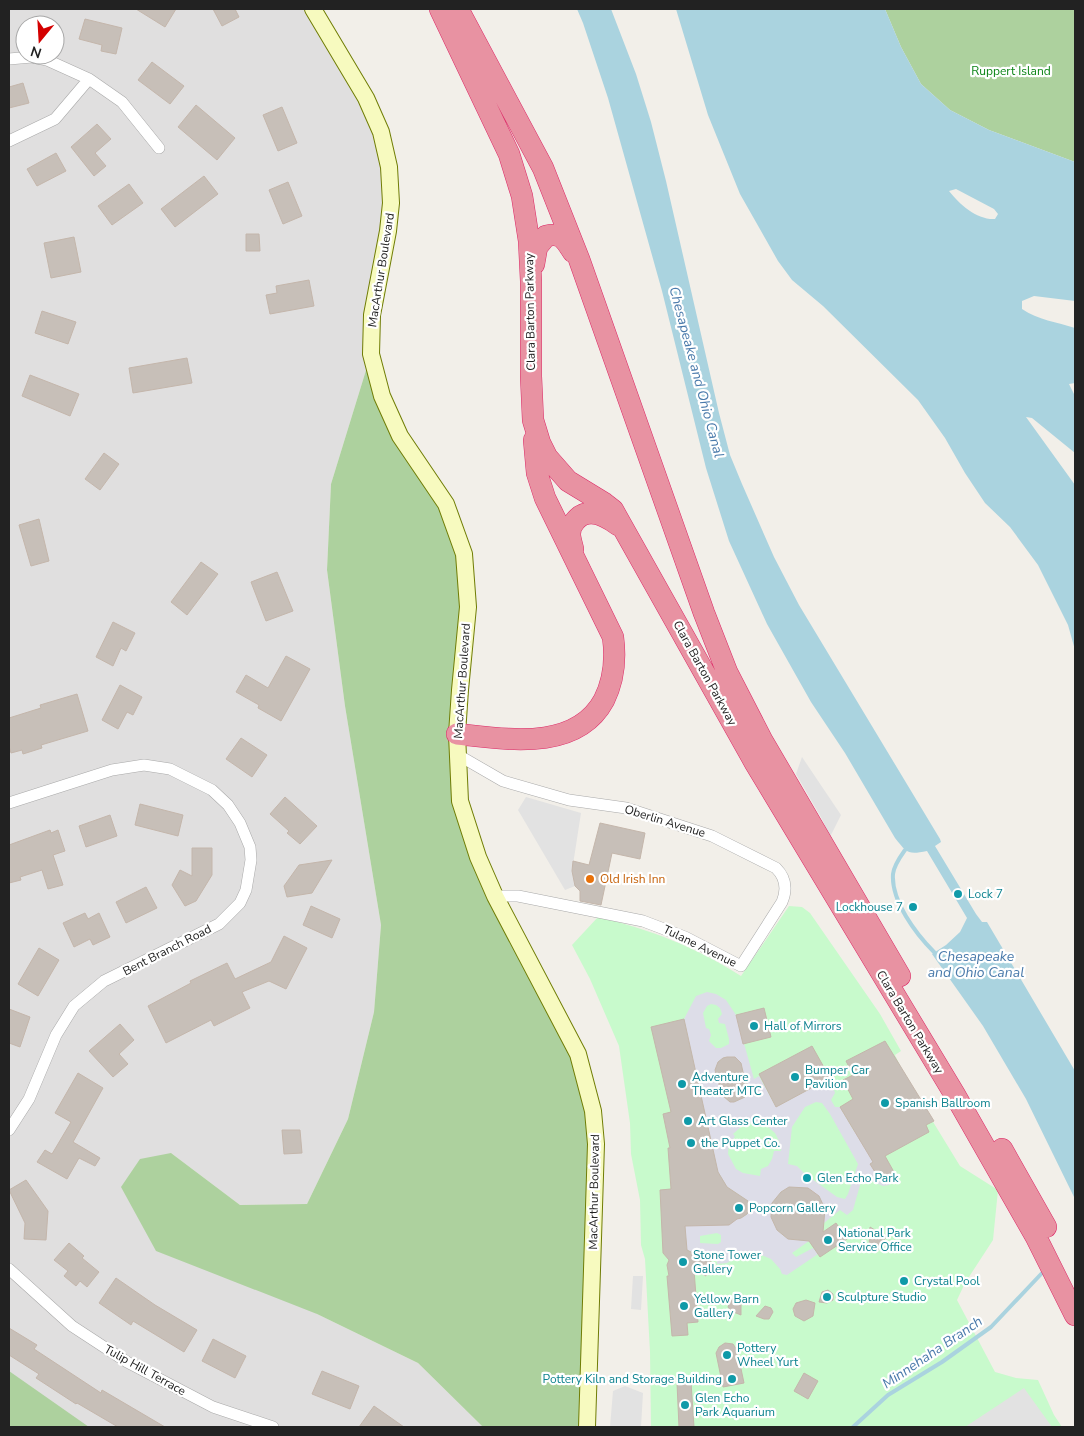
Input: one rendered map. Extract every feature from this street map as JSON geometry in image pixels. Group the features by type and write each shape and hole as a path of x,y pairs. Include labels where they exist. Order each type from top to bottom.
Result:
{"highway":[{"name":"Clara Barton Parkway","path":"440,9 509,154 522,196 531,281 533,420 540,443 547,457 568,481 604,502 613,510 755,763 950,1087 1032,1228 1075,1315"},
{"name":"Clara Barton Parkway","path":"458,9 543,168 579,260 704,613 728,672 762,740 1030,1195 1075,1282"},
{"path":"531,281 537,247 546,236 554,234 564,239 579,260"},
{"path":"457,734 526,739 548,738 565,734 582,725 593,715 609,690 613,677 615,651 613,637 550,511 541,486 536,460 533,420"},
{"path":"577,562 569,536 571,527 578,517 586,513 594,513 612,520 622,528"},
{"path":"728,672 764,731 788,761"},
{"path":"832,843 844,882"}],"main road":[{"name":"MacArthur Boulevard","path":"313,9 366,98 381,132 389,167 391,203 388,231 372,315 371,354 382,396 400,436 446,504 464,554 468,607 457,734 460,801 478,857 495,896 578,1054 593,1111 596,1144 587,1427"}],"street":[{"path":"9,59 32,57 47,60 89,79 122,102 159,148"},
{"path":"9,141 55,119 89,79"},
{"name":"Oberlin Avenue","path":"458,755 504,781 569,800 626,808 712,836 776,868 785,883 786,892 782,902"},
{"name":"Bent Branch Road","path":"9,803 112,770 144,765 170,769 212,790 228,805 250,847 251,860 246,890 240,903 219,924 104,981 74,1006 56,1036 29,1099 9,1130"},
{"name":"Tulane Avenue","path":"495,896 518,896 643,921 685,937 741,966 782,902"},
{"name":"Tulip Hill Terrace","path":"9,1269 72,1326 127,1362 214,1407 273,1427"}],"shaded area":[{"path":"9,9 313,9 366,98 389,167 371,354 331,484 327,570 345,706 381,925 374,1012 348,1119 307,1204 240,1205 171,1153 317,1314 418,1363 483,1427 9,1427"},
{"path":"802,757 841,815 830,837 822,819 796,774"},
{"path":"526,797 581,813 572,871 575,886 565,890 518,810"},
{"path":"707,992 716,994 726,1000 736,1015 754,1079 759,1076 776,1107 830,1078 835,1093 831,1100 835,1107 840,1107 854,1131 856,1131 873,1162 871,1164 880,1180 894,1172 893,1179 889,1185 883,1186 862,1178 853,1210 847,1215 840,1210 824,1223 808,1188 789,1187 781,1192 772,1203 771,1217 777,1230 788,1239 809,1241 792,1253 796,1257 813,1248 818,1254 787,1275 782,1274 771,1259 757,1253 745,1252 727,1263 717,1264 717,1258 713,1256 710,1262 687,1250 685,1226 741,1218 750,1209 748,1201 727,1187 718,1172 684,1019 696,996","holes":["711,1004 720,1008 722,1014 718,1019 719,1023 725,1024 729,1039 729,1044 721,1048 716,1048 709,1041 711,1035 709,1029 706,1028 703,1013 707,1006","732,1057 741,1063 747,1089 745,1097 734,1102 730,1102 722,1095 715,1070 718,1062 723,1058","816,1102 822,1103 858,1164 845,1199 837,1197 797,1166 788,1164 792,1127 805,1107","750,1123 768,1127 775,1133 779,1141 781,1151 774,1151 768,1166 761,1169 760,1176 743,1173 736,1169 728,1154 729,1143 731,1143 735,1136 733,1134 742,1126","717,1233 721,1235 721,1242 718,1244 700,1243 700,1236"]},
{"path":"633,1276 643,1276 641,1310 631,1309"},
{"path":"625,1386 643,1393 641,1427 610,1427 613,1391"},
{"path":"1024,1388 1052,1427 965,1427"}],"green space":[{"name":"Ruppert Island","path":"885,9 1075,9 1075,162 989,130 950,110 921,84 901,47"},
{"path":"371,354 382,396 464,554 460,801 478,857 578,1054 593,1111 587,1427 483,1427 418,1363 317,1314 156,1251 121,1187 140,1159 171,1153 240,1205 307,1204 348,1119 374,1012 381,925 345,706 327,570 331,484"},
{"name":"Glen Echo Park","path":"789,906 802,907 810,913 880,1014 901,1051 895,1055 905,1076 960,1166 998,1190 993,1240 965,1283 957,1300 995,1372 1016,1378 1038,1380 1054,1415 1062,1427 651,1427 650,1352 645,1259 641,1245 640,1200 631,1154 630,1123 619,1046 590,979 572,945 598,917 636,927 672,940 707,956 741,976"},
{"path":"9,1371 89,1427 9,1427"}],"water":[{"name":"Chesapeake and Ohio Canal","path":"577,9 611,9 636,74 666,181 730,455 774,557 799,605 940,839 941,842 935,846 976,914 982,922 987,922 1075,1071 1075,1199 1026,1099 983,1026 932,954 946,945 960,932 967,918 927,851 908,852 895,838 845,753 811,702 767,624 729,541 706,468 662,291 608,98"},
{"path":"676,9 885,9 901,47 921,84 950,110 989,130 1075,162 1075,301 1034,296 1022,301 1022,309 1041,318 1075,328 1075,383 1069,384 1075,396 1075,453 1032,418 1026,417 1075,485 1075,650 1068,625 1038,565 1010,527 985,503 945,438 918,400 823,306 792,280 778,261 740,194 708,115","holes":["956,189 994,209 998,214 995,219 982,217 969,211 949,191"]}],"building":[{"path":"136,9 176,9 165,27"},
{"path":"213,9 235,9 239,17 222,26"},
{"path":"85,19 122,28 116,54 101,51 102,45 79,39"},
{"path":"152,62 184,86 170,104 138,80"},
{"path":"23,83 29,103 9,108 9,87"},
{"path":"196,105 235,138 217,160 178,127"},
{"path":"282,107 297,143 278,151 263,115"},
{"path":"97,124 111,139 95,153 106,166 94,176 71,147"},
{"path":"56,153 66,171 37,186 27,169"},
{"path":"204,176 218,194 175,227 161,209"},
{"path":"288,182 302,216 283,224 269,190"},
{"path":"129,184 143,203 112,225 98,206"},
{"path":"246,234 259,234 260,251 246,251"},
{"path":"74,237 81,272 51,278 44,243"},
{"path":"309,280 314,306 270,314 266,295 277,293 276,286"},
{"path":"42,311 76,322 68,344 35,333"},
{"path":"187,358 192,383 133,393 129,368"},
{"path":"30,375 79,394 70,416 22,396"},
{"path":"104,453 119,464 100,490 85,479"},
{"path":"39,519 49,561 31,566 19,525"},
{"path":"201,562 218,574 187,615 171,602"},
{"path":"277,572 293,611 266,621 251,582"},
{"path":"113,622 135,633 126,651 121,648 113,666 96,657"},
{"path":"286,656 310,669 281,721 258,708 259,705 236,692 246,675 268,688"},
{"path":"120,685 142,697 133,715 127,712 118,729 102,720"},
{"path":"77,694 88,731 41,745 42,748 23,754 22,750 11,753 9,746 9,718 41,708 40,705"},
{"path":"241,738 267,755 252,777 226,759"},
{"path":"285,797 317,826 300,844 270,814"},
{"path":"140,804 183,815 178,836 135,825"},
{"path":"110,815 117,836 86,847 79,826"},
{"path":"600,823 645,833 640,859 612,853 601,905 580,901 580,891 575,886 572,871 573,861 589,865"},
{"path":"50,830 51,833 58,830 65,851 53,855 63,885 48,889 42,870 20,877 21,880 9,883 9,845"},
{"path":"192,848 212,848 212,875 196,901 185,906 172,885 180,870 192,876"},
{"path":"332,860 312,893 287,897 284,886 299,865"},
{"path":"146,887 157,908 126,923 116,902"},
{"path":"311,906 340,919 332,938 303,925"},
{"path":"85,913 88,919 99,913 110,937 93,945 90,939 74,947 63,923"},
{"path":"284,936 307,948 286,989 269,981 242,992 250,1008 214,1026 211,1020 166,1043 148,1006 191,983 190,981 227,963 235,979 271,962"},
{"path":"39,948 59,960 38,996 18,984"},
{"name":"Hall of Mirrors","path":"764,1008 771,1037 743,1044 736,1015"},
{"path":"9,1009 30,1017 20,1047 9,1043"},
{"path":"684,1019 718,1172 727,1187 748,1201 750,1209 747,1214 729,1225 685,1226 687,1250 713,1263 706,1276 694,1270 698,1322 687,1323 688,1335 672,1336 667,1276 669,1276 667,1265 669,1260 663,1253 660,1190 671,1189 668,1148 670,1148 663,1114 671,1112 651,1027"},
{"path":"120,1024 134,1040 119,1054 128,1064 113,1077 89,1051"},
{"name":"Spanish Ballroom","path":"885,1041 934,1121 926,1125 929,1132 885,1156 894,1172 880,1180 870,1164 873,1162 840,1107 853,1099 843,1080 853,1075 846,1061"},
{"name":"Bumper Car Pavilion","path":"812,1046 830,1078 776,1107 759,1074"},
{"path":"727,1057 735,1057 741,1063 745,1081 747,1080 747,1093 745,1097 734,1102 730,1102 722,1095 715,1070 718,1062"},
{"path":"78,1073 103,1088 73,1142 100,1158 95,1166 79,1158 67,1179 37,1162 45,1150 52,1154 71,1122 55,1113"},
{"path":"282,1130 300,1130 302,1153 284,1154"},
{"path":"26,1180 48,1211 46,1240 24,1239 25,1223 9,1190"},
{"path":"789,1187 808,1188 819,1196 825,1209 823,1232 836,1223 847,1239 820,1257 809,1241 788,1239 777,1230 771,1217 772,1203 781,1192"},
{"path":"870,1227 886,1237 877,1252 869,1247"},
{"path":"69,1243 84,1256 82,1258 99,1272 87,1287 80,1281 76,1286 64,1276 68,1271 54,1260"},
{"path":"116,1278 155,1305 197,1330 184,1352 133,1321 131,1325 99,1303"},
{"name":"Sculpture Studio","path":"828,1290 833,1294 833,1300 827,1303 819,1302 822,1292"},
{"path":"736,1298 741,1302 741,1315 731,1311 728,1307 730,1301"},
{"path":"806,1300 815,1303 813,1316 804,1321 795,1316 793,1309 796,1303"},
{"path":"765,1306 771,1308 773,1312 769,1319 756,1316"},
{"path":"9,1328 37,1345 34,1349 101,1393 102,1390 165,1427 118,1427 76,1404 36,1378 39,1374 9,1355"},
{"path":"213,1339 246,1356 235,1378 202,1361"},
{"path":"725,1343 733,1344 737,1350 737,1365 740,1364 744,1383 723,1387 716,1353 719,1347"},
{"path":"322,1371 359,1386 350,1409 312,1394"},
{"path":"804,1373 818,1381 808,1399 794,1391"},
{"name":"Glen Echo Park Aquarium","path":"691,1382 694,1427 679,1427 677,1383"},
{"path":"374,1406 404,1427 359,1427"}],"waterway":[{"name":"Chesapeake and Ohio Canal","path":"905,850 893,874 896,895 900,906 913,927 934,952"},
{"name":"Minnehaha Branch","path":"853,1427 888,1395 942,1362 991,1327 1043,1272"}],"place":[{"name":"Old Irish Inn","path":"590,879"},
{"name":"Lock 7","path":"958,894"},
{"name":"Lockhouse 7","path":"913,907"},
{"name":"Hall of Mirrors","path":"754,1026"},
{"name":"Bumper Car Pavilion","path":"795,1077"},
{"name":"Adventure Theater MTC","path":"682,1084"},
{"name":"Spanish Ballroom","path":"885,1103"},
{"name":"Art Glass Center","path":"688,1121"},
{"name":"the Puppet Co.","path":"691,1143"},
{"name":"Glen Echo Park","path":"807,1178"},
{"name":"Popcorn Gallery","path":"739,1208"},
{"name":"National Park Service Office","path":"828,1240"},
{"name":"Stone Tower Gallery","path":"683,1262"},
{"name":"Crystal Pool","path":"904,1281"},
{"name":"Sculpture Studio","path":"827,1297"},
{"name":"Yellow Barn Gallery","path":"684,1306"},
{"name":"Pottery Wheel Yurt","path":"727,1355"},
{"name":"Pottery Kiln and Storage Building","path":"732,1379"},
{"name":"Glen Echo Park Aquarium","path":"685,1405"}]}
